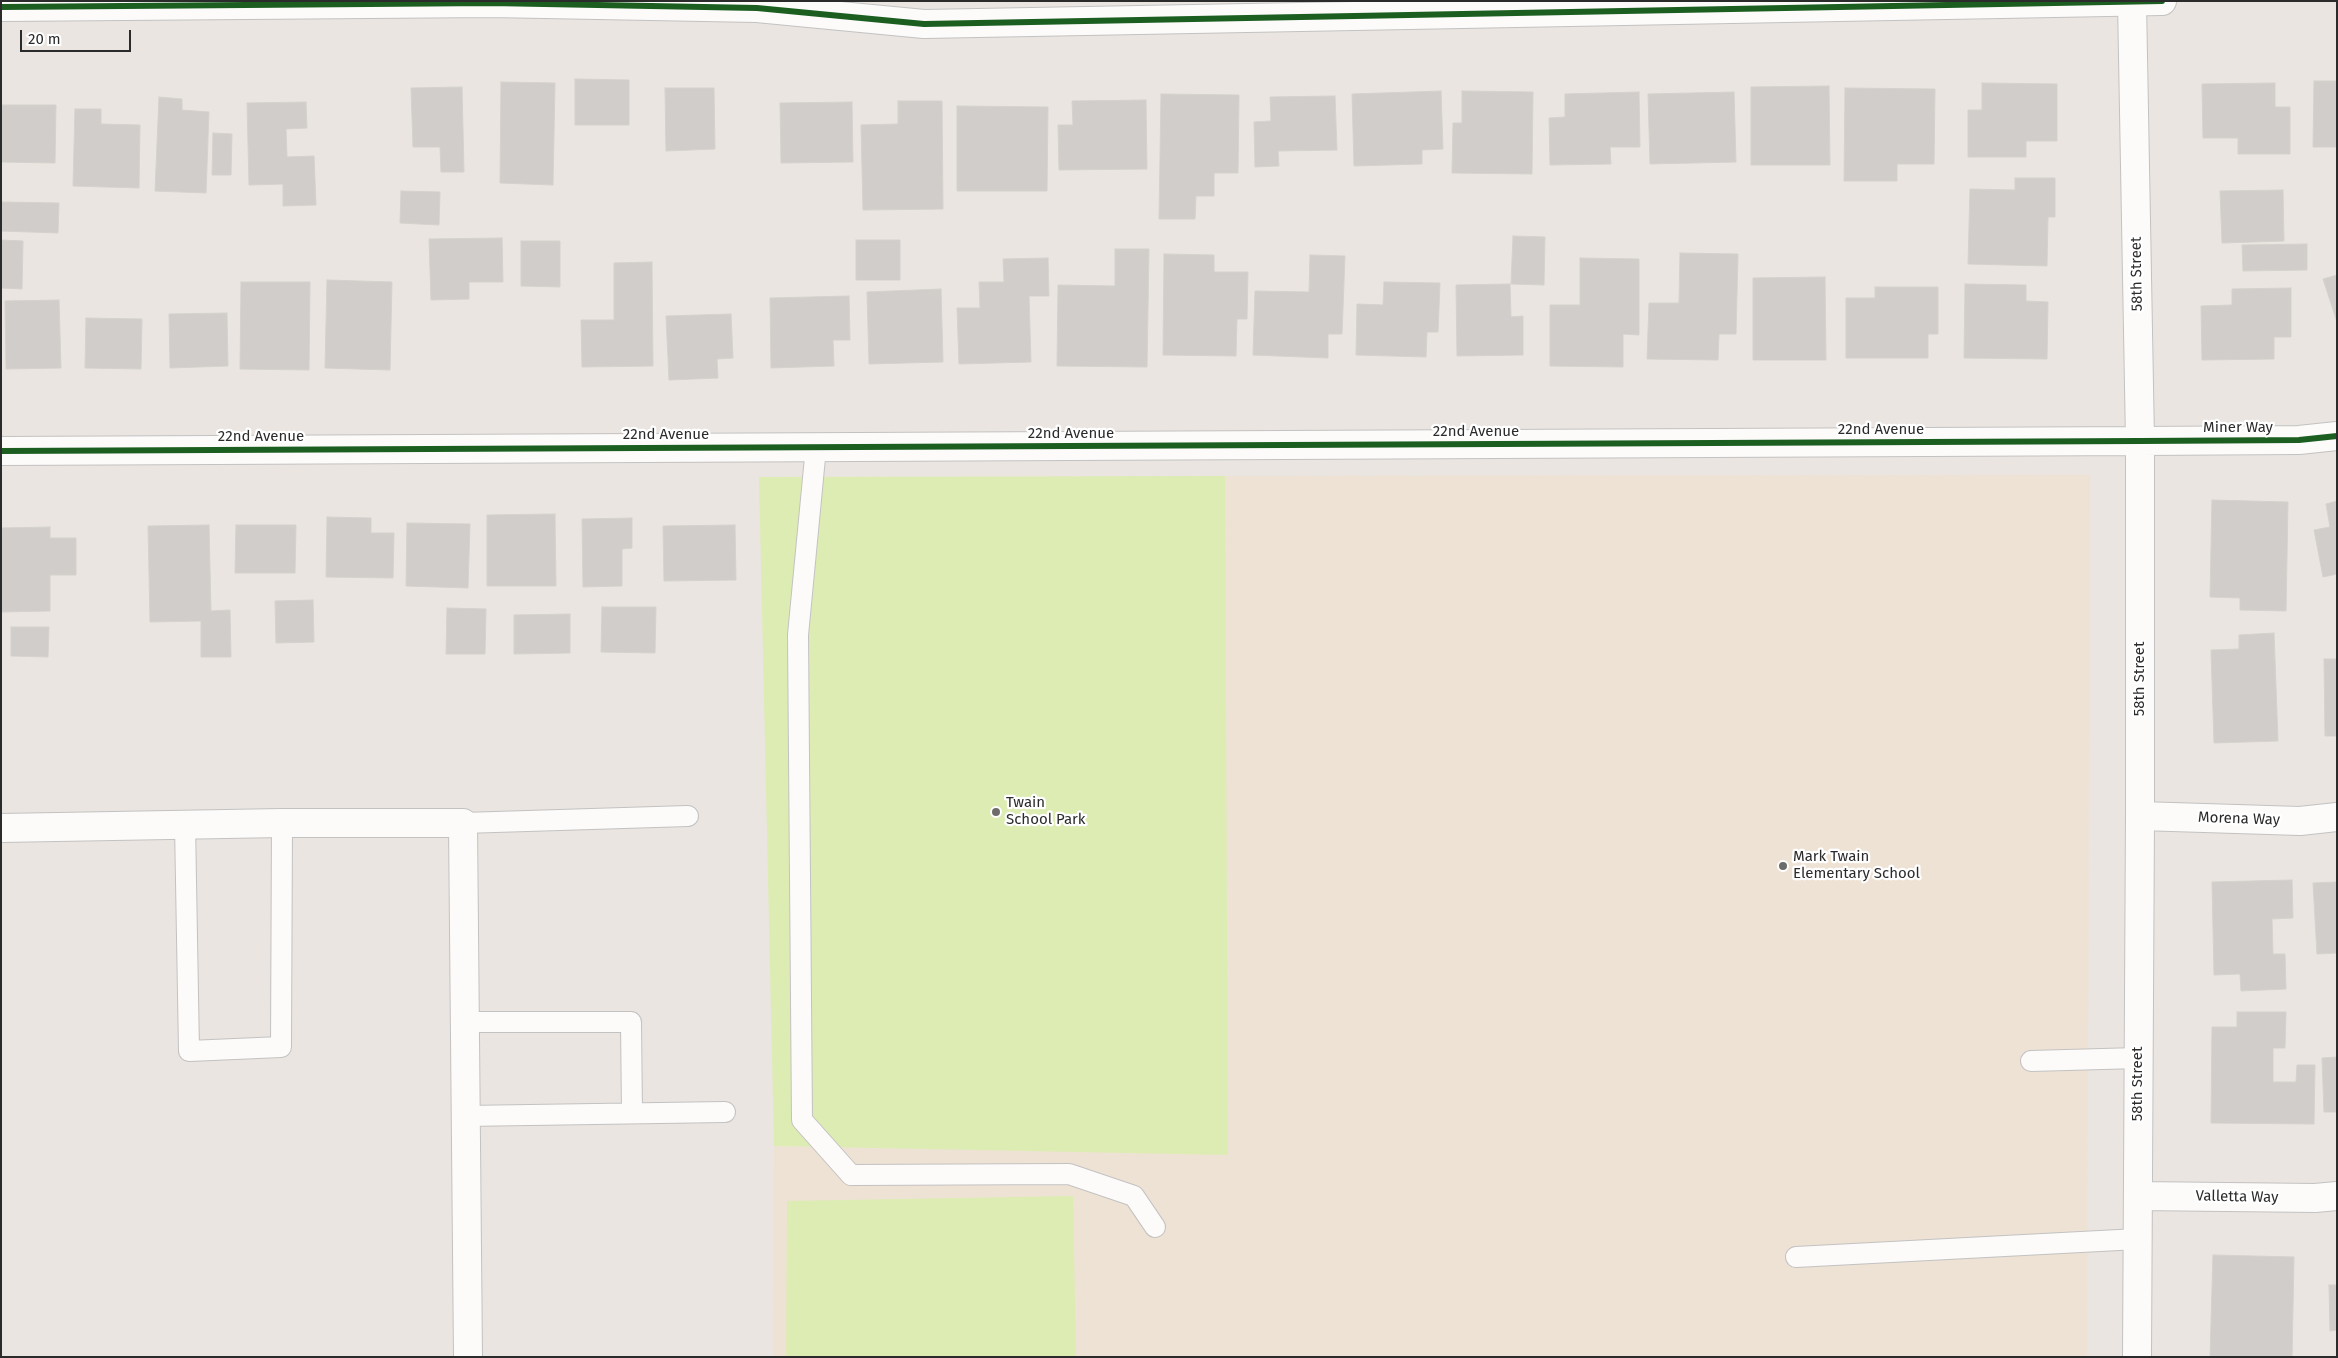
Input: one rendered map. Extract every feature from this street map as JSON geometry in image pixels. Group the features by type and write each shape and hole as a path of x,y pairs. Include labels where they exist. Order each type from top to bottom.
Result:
{"street":[{"name":"58th Street","path":"2132,1 2140,441 2137,1357"},
{"path":"1,7 491,2 758,8 924,24 2162,1"},
{"name":"Miner Way","path":"2140,441 2299,440 2337,436"},
{"name":"22nd Avenue","path":"1,451 2140,441"},
{"name":"Morena Way","path":"2140,816 2300,821 2337,817"},
{"path":"1,828 282,822 463,823 468,1357"},
{"name":"Valletta Way","path":"2138,1196 2315,1198 2337,1196"}],"lane":[{"path":"816,447 798,635 802,1120 851,1175 1069,1174 1134,1196 1155,1227"},
{"path":"463,823 688,816"},
{"path":"185,824 189,1051 281,1047 282,822"},
{"path":"465,1022 631,1022 632,1113"},
{"path":"2031,1061 2138,1058"},
{"path":"465,1116 726,1112"},
{"path":"1796,1256 2138,1239"}],"shaded area":[{"path":"2090,475 2087,1357 773,1357 774,1146 1227,1154 1225,476"}],"green space":[{"name":"Twain School Park","path":"1225,476 1228,1155 774,1146 759,477"},
{"path":"1073,1196 1076,1357 786,1357 787,1201"}],"building":[{"path":"575,79 629,80 629,125 575,125"},
{"path":"2314,81 2337,81 2337,147 2313,147"},
{"path":"501,82 555,83 553,185 500,183"},
{"path":"1982,83 2057,84 2057,141 2026,141 2026,157 1968,157 1968,110 1982,110"},
{"path":"2275,83 2275,107 2290,107 2290,154 2238,154 2238,138 2203,138 2202,84"},
{"path":"1829,86 1830,165 1751,165 1751,87"},
{"path":"462,87 464,172 441,172 440,147 413,147 411,88"},
{"path":"665,88 714,88 715,149 666,151"},
{"path":"1845,88 1935,89 1934,164 1897,164 1897,181 1844,181"},
{"path":"1441,91 1443,149 1422,150 1422,164 1354,166 1352,94"},
{"path":"1462,91 1533,92 1532,174 1452,173 1453,123 1462,123"},
{"path":"1639,92 1640,147 1610,147 1611,164 1550,165 1549,118 1565,117 1565,94"},
{"path":"1734,92 1736,162 1650,164 1648,94"},
{"path":"1161,94 1239,95 1238,173 1214,173 1214,196 1196,196 1195,219 1159,219"},
{"path":"1335,96 1337,150 1278,151 1279,166 1255,167 1254,122 1271,121 1270,97"},
{"path":"159,97 182,99 182,110 209,112 206,193 155,191"},
{"path":"1146,100 1147,169 1059,170 1058,125 1073,125 1072,101"},
{"path":"898,101 942,101 943,209 863,210 861,125 898,124"},
{"path":"306,102 307,128 286,129 287,157 314,156 316,205 283,206 283,184 249,185 247,103"},
{"path":"852,102 853,162 781,163 780,103"},
{"path":"1,105 56,105 55,163 1,162"},
{"path":"957,106 1048,107 1047,191 957,191"},
{"path":"75,109 101,109 101,124 140,125 139,188 73,186"},
{"path":"213,133 232,134 231,175 212,175"},
{"path":"2015,178 2055,178 2055,217 2048,217 2047,266 1968,264 1970,189 2015,190"},
{"path":"2283,190 2284,241 2222,243 2220,191"},
{"path":"401,191 440,192 439,225 400,223"},
{"path":"1,202 59,203 58,233 1,231"},
{"path":"1513,236 1545,237 1544,285 1511,284"},
{"path":"502,238 503,282 469,282 469,299 431,300 429,239"},
{"path":"1,240 23,241 22,289 1,288"},
{"path":"856,240 900,240 900,280 856,280"},
{"path":"521,241 560,241 560,287 521,286"},
{"path":"2307,244 2307,270 2243,271 2242,245"},
{"path":"1115,249 1149,249 1147,367 1057,366 1058,285 1115,286"},
{"path":"1680,253 1738,254 1736,334 1719,334 1718,360 1647,359 1649,303 1679,303"},
{"path":"1164,254 1214,255 1214,272 1248,272 1247,319 1237,319 1236,356 1163,355"},
{"path":"1310,255 1345,256 1342,334 1328,334 1328,358 1253,355 1255,291 1309,292"},
{"path":"1048,258 1049,296 1029,296 1031,362 959,364 957,308 980,308 979,282 1004,282 1003,259"},
{"path":"1580,258 1639,259 1639,335 1623,334 1623,367 1550,366 1550,305 1580,305"},
{"path":"652,262 653,366 582,367 581,320 614,320 614,263"},
{"path":"2337,275 2337,322 2323,279"},
{"path":"1825,277 1826,360 1753,360 1753,278"},
{"path":"327,280 392,282 390,370 325,368"},
{"path":"241,282 310,282 309,370 240,369"},
{"path":"1384,282 1440,283 1438,332 1427,332 1426,357 1356,355 1357,304 1383,305"},
{"path":"1510,284 1511,317 1523,316 1523,355 1457,356 1456,285"},
{"path":"1965,284 2026,285 2026,301 2048,302 2047,359 1964,358"},
{"path":"1875,287 1938,287 1938,334 1928,334 1928,358 1846,358 1846,298 1875,298"},
{"path":"2291,288 2291,337 2274,337 2274,359 2202,360 2201,306 2232,305 2232,289"},
{"path":"941,289 943,362 869,364 867,292"},
{"path":"849,296 850,340 833,340 834,366 771,368 770,298"},
{"path":"59,300 61,368 6,369 5,301"},
{"path":"227,313 228,366 170,368 169,314"},
{"path":"731,314 733,358 717,359 718,378 669,380 666,316"},
{"path":"86,318 142,319 141,369 85,368"},
{"path":"2212,500 2288,502 2286,611 2240,610 2240,598 2210,597"},
{"path":"2337,501 2337,574 2323,577 2314,530 2330,527 2326,504"},
{"path":"555,514 556,586 487,586 487,515"},
{"path":"327,517 371,518 371,533 394,533 393,578 326,577"},
{"path":"632,518 632,548 622,549 622,586 583,587 582,519"},
{"path":"407,523 470,524 468,588 406,586"},
{"path":"209,525 211,611 230,610 231,657 201,657 201,621 150,622 148,526"},
{"path":"236,525 296,525 295,573 235,573"},
{"path":"735,525 736,580 664,581 663,526"},
{"path":"50,527 50,538 76,538 76,575 50,575 50,611 1,612 1,528"},
{"path":"313,600 314,642 276,643 275,601"},
{"path":"602,607 656,607 655,653 601,652"},
{"path":"447,608 486,609 485,654 446,654"},
{"path":"570,614 570,653 514,654 514,615"},
{"path":"11,627 49,627 48,657 11,656"},
{"path":"2274,633 2278,741 2214,743 2211,650 2239,649 2239,635"},
{"path":"2324,659 2337,659 2337,736 2325,736"},
{"path":"2292,880 2293,918 2272,919 2273,954 2285,954 2286,989 2241,991 2240,974 2214,975 2212,882"},
{"path":"2337,882 2337,953 2317,954 2313,883"},
{"path":"2237,1012 2286,1012 2285,1048 2273,1048 2273,1082 2296,1082 2297,1065 2315,1065 2314,1124 2211,1123 2212,1027 2237,1027"},
{"path":"2337,1057 2337,1112 2324,1112 2322,1058"},
{"path":"2213,1255 2294,1257 2292,1357 2210,1357"},
{"path":"2329,1285 2337,1285 2337,1330 2330,1331"}],"cycle path":[{"path":"1,7 491,3 757,8 924,24 2162,1"},
{"path":"1,451 2299,440 2337,436"}],"place":[{"name":"Twain School Park","path":"996,812"},
{"name":"Mark Twain Elementary School","path":"1783,866"}]}
